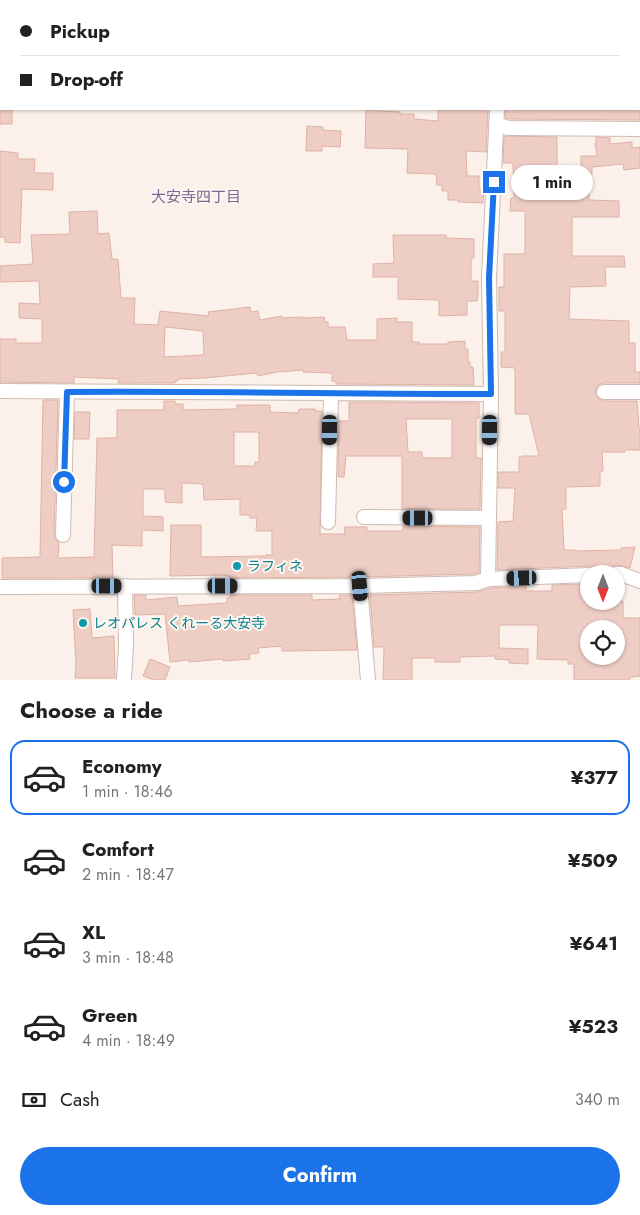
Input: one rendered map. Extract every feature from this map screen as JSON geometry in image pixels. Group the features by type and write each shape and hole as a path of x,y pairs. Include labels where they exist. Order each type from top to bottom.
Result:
{"street":[{"path":"488,579 491,394 489,278 497,110"},
{"path":"496,124 508,128 640,129"},
{"path":"0,391 491,394"},
{"path":"63,535 67,392"},
{"path":"604,392 640,392"},
{"path":"328,522 331,393"},
{"path":"364,517 489,518"},
{"path":"0,587 360,586 476,583 488,579 580,575"},
{"path":"625,575 640,581"},
{"path":"124,586 126,646 124,680"},
{"path":"360,586 368,680"}],"building":[{"path":"0,110 12,110 12,124 0,124"},
{"path":"366,110 414,114 414,119 438,121 438,110 488,110 486,152 466,151 467,176 479,176 479,189 484,189 483,203 448,200 448,191 442,191 442,185 437,185 436,174 407,173 408,149 365,148"},
{"path":"506,110 640,110 640,120 505,118"},
{"path":"307,126 323,127 323,130 341,131 340,147 322,146 322,151 306,151"},
{"path":"504,136 557,137 557,167 581,167 581,156 597,156 596,137 610,138 610,144 632,142 632,148 640,147 640,168 624,170 623,164 592,167 592,174 589,174 589,200 619,201 619,217 572,217 572,256 624,256 625,267 605,267 606,286 570,287 569,319 629,321 629,343 635,343 635,372 640,372 640,383 604,383 597,387 595,392 599,399 604,401 637,401 640,450 602,452 603,471 600,471 600,486 566,487 566,509 562,509 564,550 621,550 621,548 635,547 630,568 625,565 580,565 497,570 498,522 513,521 515,488 498,488 498,472 519,472 519,457 539,456 529,414 515,414 515,368 501,367 501,352 505,352 505,311 499,311 499,287 504,287 504,254 525,254 525,211 510,211 511,198 514,198 513,163 503,163"},
{"path":"0,151 18,153 18,159 35,159 34,173 53,173 53,190 22,189 20,243 5,242 5,237 0,237"},
{"path":"97,211 98,234 109,233 112,259 118,259 121,298 135,298 134,324 158,325 160,311 209,316 208,312 250,307 251,312 258,311 260,320 282,316 282,318 324,317 325,322 328,322 328,327 345,327 347,340 377,340 377,319 397,318 397,322 412,322 412,342 419,342 419,344 448,344 448,342 465,341 465,349 468,349 468,362 470,362 470,367 473,367 474,385 336,384 336,381 332,381 332,373 303,372 303,370 258,376 257,373 178,379 175,383 118,383 119,379 74,377 74,383 0,382 0,339 16,339 16,343 42,343 42,319 19,318 19,303 40,304 39,281 0,282 0,266 33,264 31,235 70,234 69,212","holes":["165,327 203,331 204,355 164,357"]},
{"path":"393,235 446,235 446,238 474,239 474,258 471,258 471,281 478,281 478,294 477,301 467,301 467,315 439,316 439,300 398,299 398,277 373,277 373,264 394,263"},
{"path":"43,400 58,400 54,535 59,543 58,558 94,557 97,438 117,438 117,410 164,410 164,401 175,401 175,404 183,404 183,410 237,409 237,405 270,405 270,412 298,413 299,409 322,411 320,534 345,534 344,527 367,527 367,531 403,531 403,526 480,527 479,573 474,574 230,578 229,576 220,575 170,576 171,525 201,525 201,557 272,555 272,531 256,531 257,518 250,518 250,515 240,515 240,499 204,500 203,484 182,483 182,503 165,502 165,489 143,489 143,516 163,517 163,531 142,530 142,546 112,545 113,578 2,578 2,558 40,557","holes":["234,432 259,432 259,462 255,462 255,466 234,466"]},
{"path":"349,402 479,403 479,418 476,418 476,458 481,458 480,509 402,509 402,456 346,456 344,477 338,477 339,421 349,421","holes":["406,419 452,419 452,458 422,458 422,452 408,452"]},
{"path":"75,412 90,412 89,439 74,439"},
{"path":"580,584 580,610 623,610 623,618 640,618 640,676 630,677 630,680 574,680 574,664 568,664 568,660 537,659 538,625 499,625 499,648 528,649 528,664 509,663 509,660 495,659 495,656 460,657 460,662 435,662 435,658 412,658 412,680 383,680 384,647 374,647 370,595 476,592 490,588 526,586 526,591 552,591 552,585"},
{"path":"134,595 146,595 146,600 177,597 178,606 227,603 227,598 230,598 230,595 312,595 312,600 340,599 339,595 352,595 357,650 282,651 282,646 258,648 259,653 249,654 250,659 170,662 165,614 135,615"},
{"path":"90,609 92,638 114,636 115,678 75,678 73,610"},
{"path":"150,659 170,667 165,680 154,680 143,676"}],"place":[{"name":"ラフィネ","path":"237,566"},
{"name":"レオパレス くれーる大安寺","path":"83,623"}],"district":[{"name":"大安寺四丁目","path":"196,197"}],"route":[{"path":"64,482 67,392 491,394 489,278 494,182"}]}
